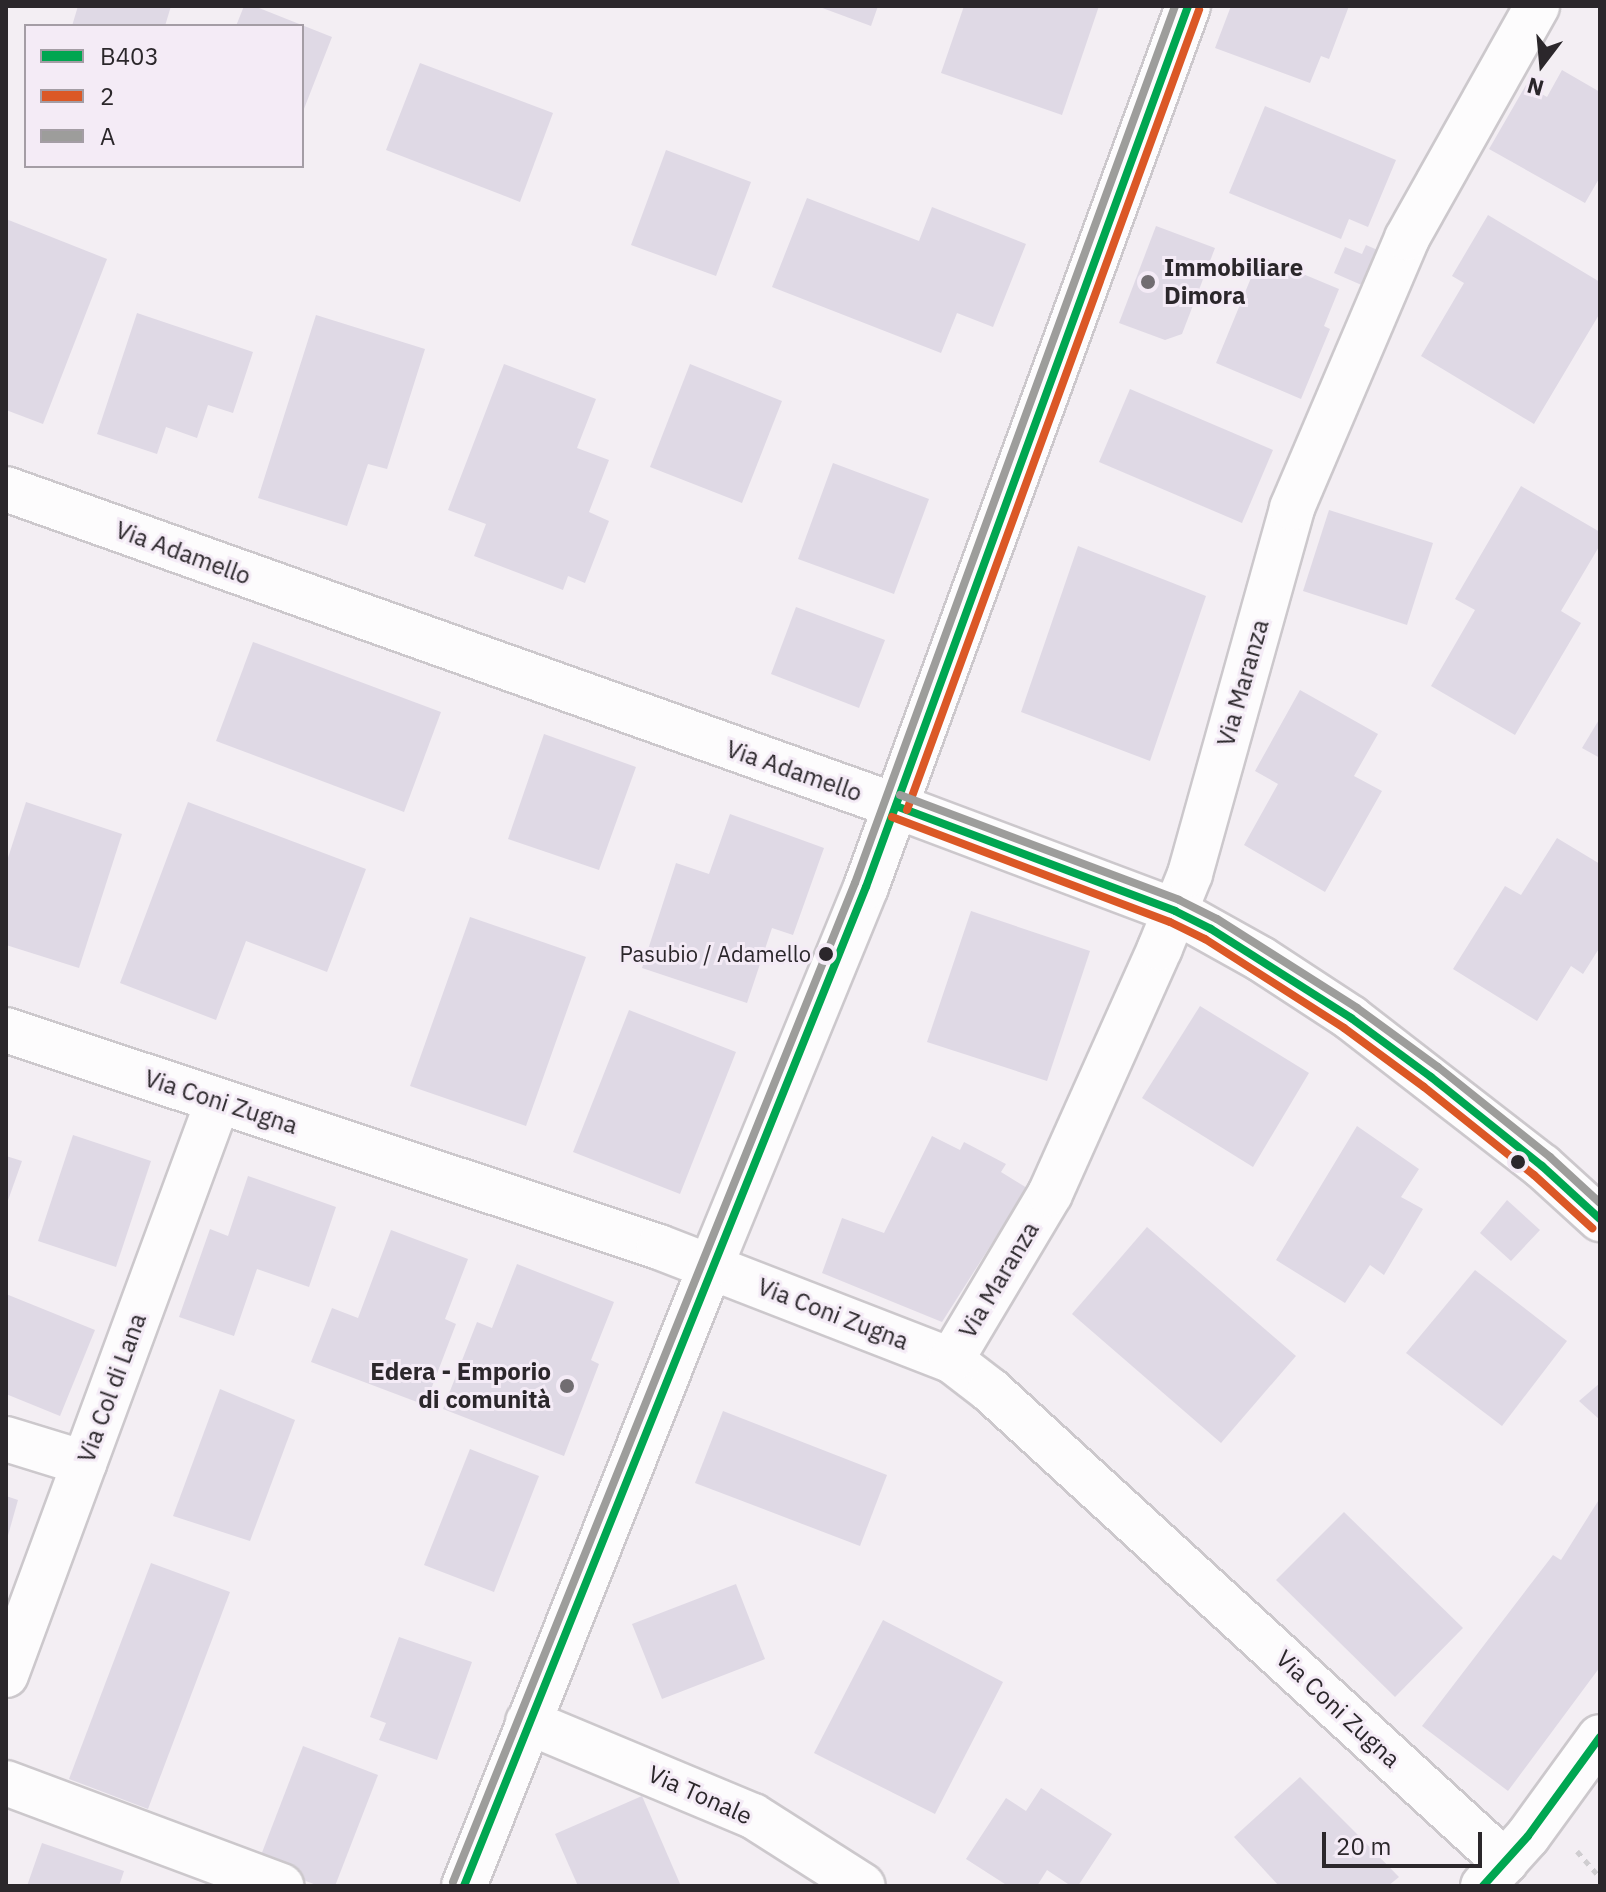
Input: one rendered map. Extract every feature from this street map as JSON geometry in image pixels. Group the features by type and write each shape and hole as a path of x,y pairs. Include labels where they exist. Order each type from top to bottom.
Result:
{"street":[{"path":"464,1886 711,1265 866,887 1188,6"},
{"name":"Via Maranza","path":"951,1360 1050,1194 1175,911 1190,874 1292,508 1407,238 1537,6"},
{"name":"Via Adamello","path":"6,489 896,806 1175,911 1261,959 1351,1018 1542,1166 1600,1219"},
{"name":"Via Coni Zugna","path":"6,1030 711,1265 951,1360 990,1390 1494,1874"},
{"name":"Via Col di Lana","path":"6,1675 218,1101"},
{"path":"6,1439 84,1463"},
{"name":"Via Tonale","path":"528,1722 753,1816 863,1886"},
{"path":"1494,1874 1600,1737"},
{"path":"6,1783 281,1886"}],"path":[{"path":"1574,1849 1600,1877"}],"building":[{"path":"78,6 171,6 166,24 73,24"},
{"path":"244,6 254,6 299,24 237,24"},
{"path":"817,6 878,6 871,26"},
{"path":"964,6 1099,6 1062,115 941,73"},
{"path":"1231,6 1349,6 1329,59 1321,56 1310,83 1215,48"},
{"path":"304,26 332,37 304,109"},
{"path":"420,63 553,113 520,202 386,150"},
{"path":"1562,70 1600,92 1600,177 1585,203 1489,149 1526,85 1547,97"},
{"path":"1265,106 1396,160 1368,227 1349,219 1341,239 1229,193"},
{"path":"666,150 751,182 716,276 631,245"},
{"path":"807,198 919,241 932,207 1026,244 993,327 957,313 941,353 772,287"},
{"path":"1488,215 1600,282 1600,313 1534,424 1421,356 1464,283 1452,276"},
{"path":"6,219 107,259 43,424 6,410"},
{"path":"1156,226 1215,248 1182,334 1165,340 1119,323"},
{"path":"1366,245 1389,255 1373,290 1334,273 1345,247 1362,254"},
{"path":"1260,256 1339,289 1324,326 1330,329 1301,399 1216,363"},
{"path":"137,313 253,352 233,413 208,405 197,438 166,427 157,454 97,434"},
{"path":"316,315 425,349 387,469 368,464 347,526 258,498"},
{"path":"504,364 596,399 577,448 609,460 589,512 609,521 585,583 568,576 563,590 474,556 486,524 448,510"},
{"path":"690,364 782,401 742,503 650,467"},
{"path":"1130,389 1273,450 1242,523 1099,462"},
{"path":"833,463 929,499 894,594 798,559"},
{"path":"1521,486 1600,532 1600,545 1561,611 1581,623 1515,735 1431,686 1475,610 1455,599"},
{"path":"1329,510 1433,543 1407,625 1303,591"},
{"path":"1078,546 1206,596 1150,761 1021,712"},
{"path":"796,607 885,640 859,708 771,674"},
{"path":"253,642 441,712 404,812 216,741"},
{"path":"1300,690 1378,734 1354,776 1382,791 1325,892 1244,845 1278,784 1255,771"},
{"path":"1600,718 1600,758 1582,748"},
{"path":"544,734 636,767 599,870 508,839"},
{"path":"26,802 122,834 79,968 6,945 6,864"},
{"path":"188,802 366,869 327,972 246,941 216,1020 120,983"},
{"path":"730,814 824,848 793,935 772,928 747,1003 642,968 676,863 709,874"},
{"path":"1557,838 1600,864 1600,947 1583,974 1571,966 1537,1021 1453,969 1505,886 1521,895"},
{"path":"971,911 1090,951 1047,1081 927,1042"},
{"path":"470,917 586,957 526,1126 410,1086"},
{"path":"1200,1006 1309,1073 1253,1167 1142,1098"},
{"path":"629,1010 736,1052 680,1194 573,1152"},
{"path":"1357,1126 1419,1169 1401,1197 1423,1209 1384,1275 1370,1265 1345,1303 1276,1260"},
{"path":"73,1135 151,1161 116,1267 38,1241"},
{"path":"932,1136 960,1150 964,1142 1006,1164 1001,1172 1027,1188 942,1322 822,1273 842,1218 884,1233"},
{"path":"6,1156 22,1161 6,1206"},
{"path":"248,1176 336,1207 309,1287 257,1269 234,1336 179,1317 210,1229 228,1236"},
{"path":"1507,1200 1540,1230 1511,1261 1480,1233"},
{"path":"1147,1227 1296,1356 1221,1443 1072,1314"},
{"path":"391,1230 468,1259 445,1319 456,1324 425,1405 311,1362 332,1308 358,1318"},
{"path":"517,1264 614,1302 591,1360 599,1364 564,1456 443,1409 477,1322 492,1328"},
{"path":"1475,1270 1567,1341 1502,1426 1406,1353"},
{"path":"6,1294 95,1330 60,1416 6,1394"},
{"path":"1600,1383 1600,1420 1579,1401"},
{"path":"220,1389 295,1420 250,1541 173,1516"},
{"path":"723,1411 887,1475 860,1546 695,1483"},
{"path":"470,1449 539,1476 494,1592 424,1565"},
{"path":"6,1496 18,1500 7,1539 6,1539"},
{"path":"1600,1498 1600,1667 1508,1791 1422,1726 1553,1555 1561,1560"},
{"path":"1344,1512 1463,1628 1395,1697 1276,1580"},
{"path":"151,1563 230,1592 148,1809 69,1779"},
{"path":"736,1584 765,1659 662,1699 632,1624"},
{"path":"883,1620 1003,1682 935,1814 814,1753"},
{"path":"399,1637 472,1662 437,1760 379,1740 386,1723 370,1717"},
{"path":"303,1746 378,1775 335,1886 319,1886 258,1863"},
{"path":"1300,1777 1399,1877 1388,1886 1279,1886 1234,1837"},
{"path":"1041,1788 1112,1834 1078,1886 1071,1886 1047,1870 1037,1886 1008,1886 966,1859 1006,1798 1026,1811"},
{"path":"642,1796 681,1886 578,1886 555,1834"},
{"path":"42,1843 124,1871 119,1886 27,1886"}],"transit line":[{"name":"A","path":"453,1882 855,883 1175,6"},
{"name":"B403","path":"464,1886 866,887 1188,6"},
{"name":"2","path":"907,810 1199,10"},
{"name":"A","path":"900,795 1179,900 1217,919 1357,1008 1438,1067 1550,1157 1600,1203"},
{"name":"B403","path":"896,806 1175,911 1211,929 1351,1018 1431,1077 1542,1166 1600,1219"},
{"name":"2","path":"892,817 1170,922 1205,939 1344,1028 1424,1087 1534,1175 1592,1228"},
{"name":"B403","path":"1483,1886 1528,1836 1600,1737"}],"place":[{"name":"Immobiliare Dimora","path":"1148,282"},
{"name":"Pasubio / Adamello","path":"826,954"},
{"name":"Edera - Emporio di comunità","path":"567,1386"}]}
